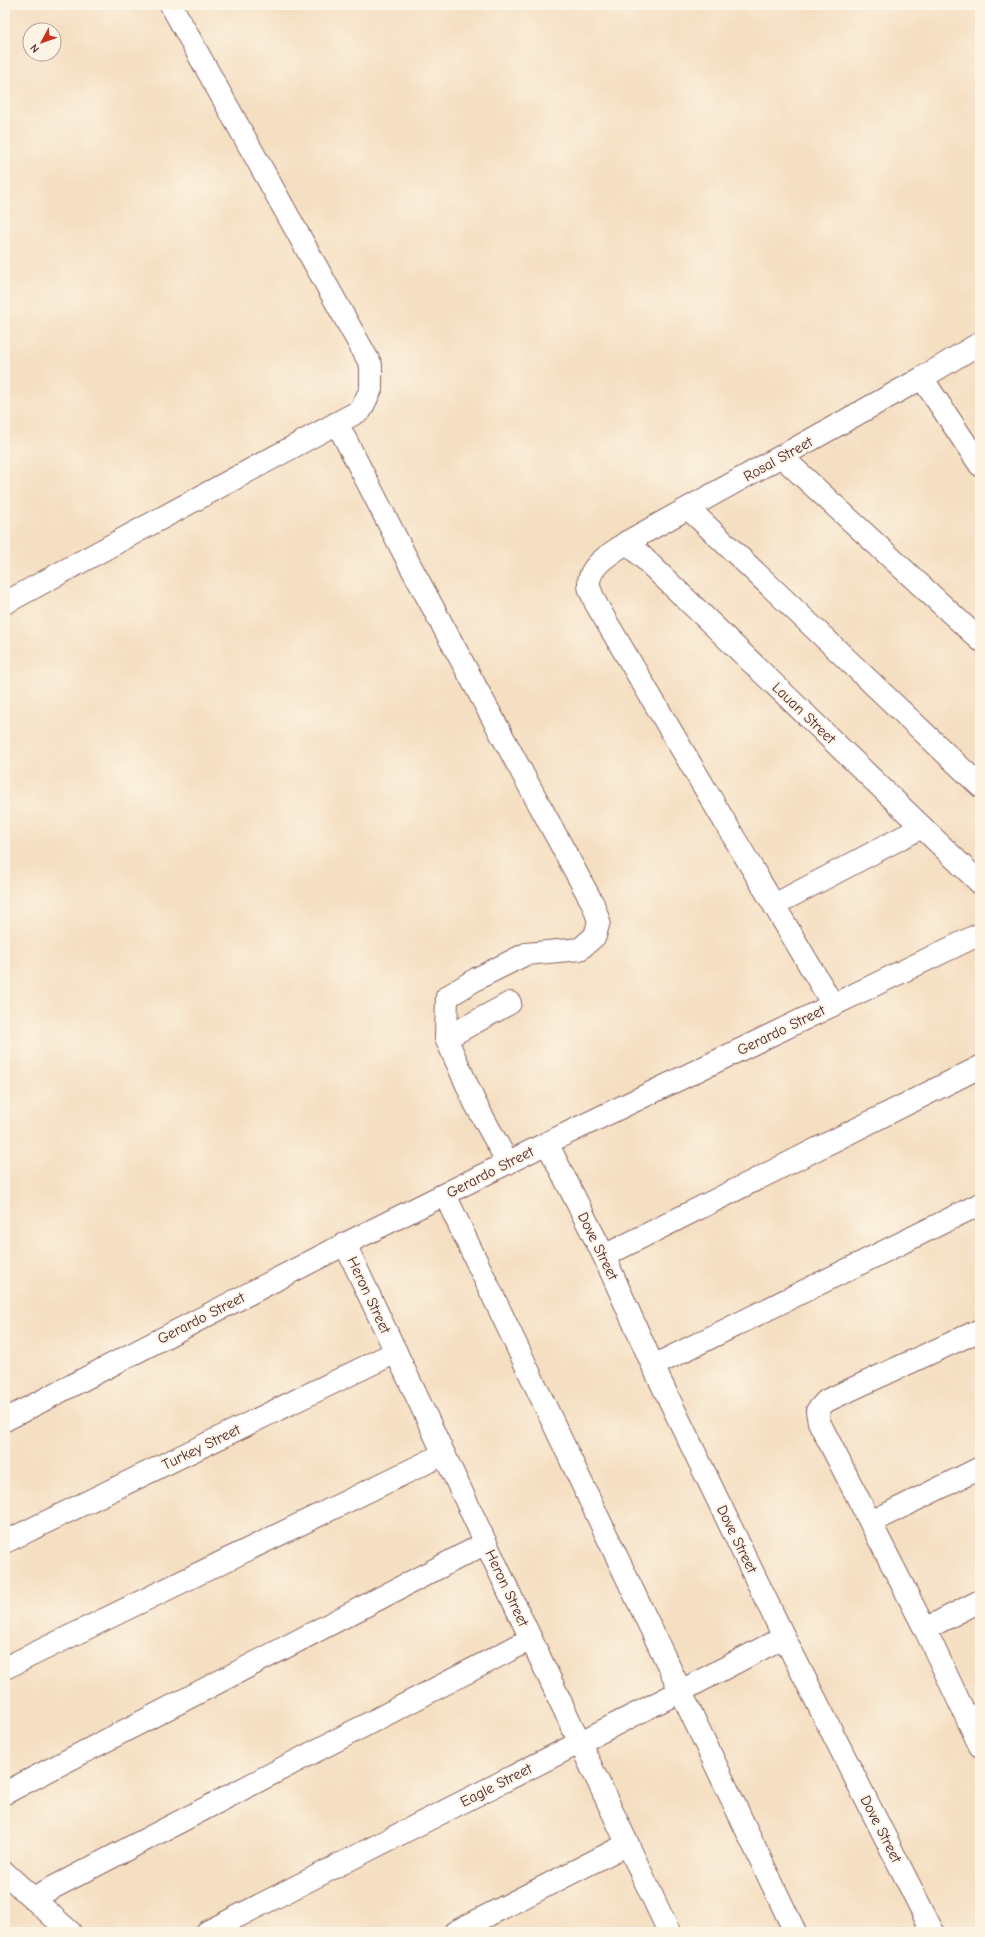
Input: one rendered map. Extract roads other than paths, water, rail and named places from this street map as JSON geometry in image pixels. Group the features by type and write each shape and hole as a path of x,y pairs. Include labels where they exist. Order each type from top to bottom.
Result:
{"street":[{"path":"5,604 361,410 371,389 370,365 171,5"},
{"name":"Rosal Street","path":"774,905 596,604 589,587 590,574 596,566 627,542 689,509 922,378 980,342"},
{"path":"922,378 980,465"},
{"path":"337,423 411,567 593,904 599,921 595,936 580,949 526,954 478,978 447,997 446,1038 475,1103 508,1163"},
{"path":"782,457 980,640"},
{"path":"689,509 980,786"},
{"name":"Lauan Street","path":"627,542 980,883"},
{"path":"833,1005 774,905 922,828"},
{"name":"Gerardo Street","path":"5,1420 345,1244 547,1143 980,934"},
{"path":"446,1038 510,1004"},
{"path":"604,1256 980,1067"},
{"name":"Dove Street","path":"547,1143 604,1256 653,1366 784,1637 933,1932"},
{"path":"445,1195 795,1932"},
{"path":"653,1366 980,1204"},
{"name":"Heron Street","path":"345,1244 669,1932"},
{"path":"979,1740 925,1629 819,1422 817,1411 826,1401 980,1330"},
{"name":"Turkey Street","path":"5,1542 396,1352"},
{"path":"5,1668 444,1454"},
{"path":"871,1522 980,1468"},
{"path":"5,1793 486,1543"},
{"path":"925,1629 980,1601"},
{"name":"Eagle Street","path":"207,1932 580,1743 784,1637"},
{"path":"33,1898 532,1639"},
{"path":"455,1932 628,1844"},
{"path":"5,1873 70,1932"}]}
